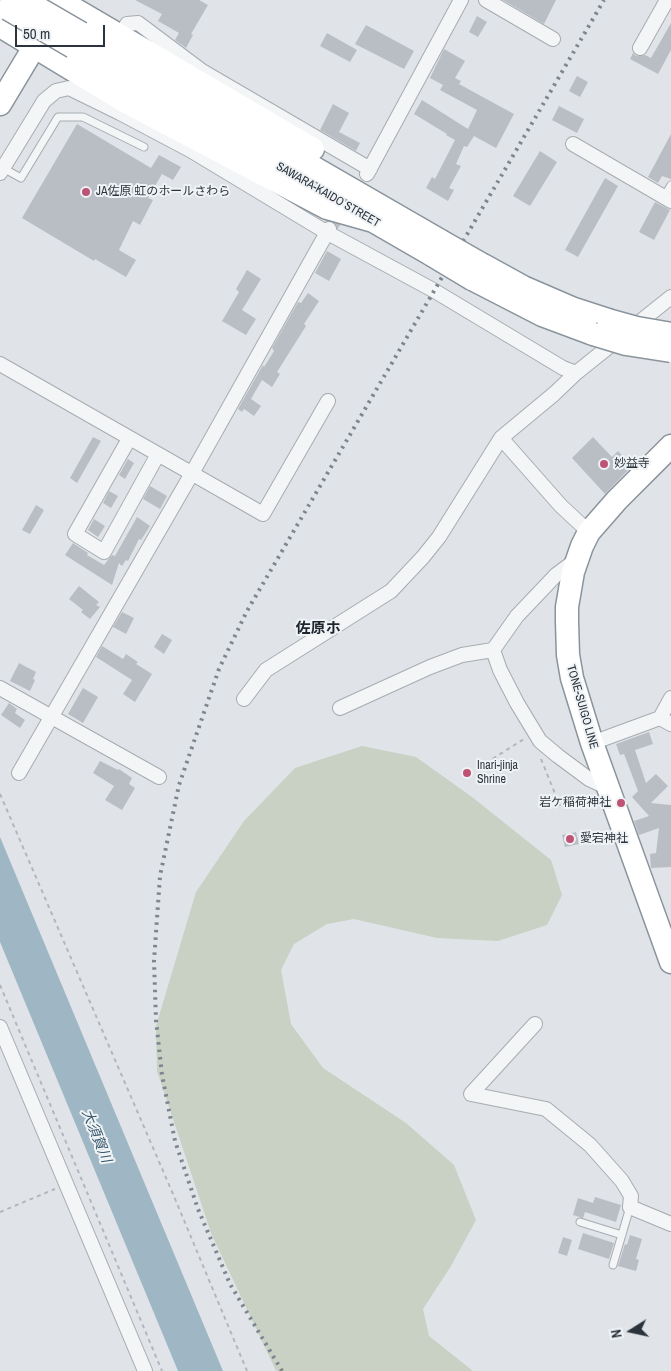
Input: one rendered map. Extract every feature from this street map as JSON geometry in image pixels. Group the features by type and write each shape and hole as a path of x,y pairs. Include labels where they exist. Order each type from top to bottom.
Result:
{"highway":[{"path":"0,104 62,1 348,170 380,215"},
{"path":"8,10 34,46 123,108 327,208 380,215"},
{"name":"SAWARA-KAIDO STREET","path":"8,10 77,40 477,272 542,315 600,327 637,328 671,334"},
{"name":"SAWARA-KAIDO STREET","path":"600,327 626,344 671,351"},
{"name":"TONE-SUIGO LINE","path":"671,446 617,500 590,532 576,560 567,607 568,655 572,678 592,743 671,962"}],"street":[{"path":"121,35 127,24 138,23 202,70 369,172 461,0"},
{"path":"486,0 553,39"},
{"path":"640,48 667,0"},
{"path":"1,169 44,101 56,91 69,88 123,108 190,150 433,290 563,368 576,373"},
{"path":"573,144 669,195"},
{"path":"19,773 191,475 328,230"},
{"path":"244,699 266,670 391,591 423,557 439,536 501,438 576,373 671,297"},
{"path":"0,364 157,456 263,514 328,401"},
{"path":"501,438 561,506 590,532"},
{"path":"129,439 75,534 104,552 157,456"},
{"path":"340,708 430,667 462,655 493,650 518,616 556,574 576,560"},
{"path":"493,650 500,670 537,737 588,779 608,788"},
{"path":"0,688 158,777"},
{"path":"592,743 666,721 671,698"},
{"path":"535,1024 471,1094 546,1109 590,1145 622,1181 631,1196 630,1207 671,1224"},
{"path":"0,1027 145,1371"}],"lane":[{"path":"1,169 21,178 58,117 83,117 144,148"},
{"path":"613,1265 630,1207"},
{"path":"580,1222 622,1235"}],"path":[{"path":"486,762 537,737 541,759 560,806"},
{"path":"0,794 173,1194 247,1371"},
{"path":"0,985 162,1371"},
{"path":"0,1212 66,1184"}],"green space":[{"path":"362,746 416,757 472,797 551,860 562,895 547,925 498,941 437,938 354,919 327,924 294,944 281,970 291,1024 323,1068 406,1123 454,1165 476,1220 451,1266 423,1309 429,1336 473,1371 276,1371 211,1233 157,1071 156,1026 196,892 244,821 295,768"}],"water":[{"name":"大須賀川","path":"0,837 223,1371 178,1371 0,942"}],"building":[{"path":"135,0 199,0 208,5 191,34 193,35 186,48 175,40 179,33 158,21 162,14"},
{"path":"503,0 556,0 544,24"},
{"path":"477,16 487,22 478,37 469,32"},
{"path":"671,23 671,50 658,74 630,59 633,53 636,56 645,55 651,58"},
{"path":"366,25 414,51 404,69 355,44"},
{"path":"327,33 357,50 350,62 320,46"},
{"path":"444,49 465,61 455,78 461,81 459,84 514,114 496,148 474,136 467,147 464,146 456,164 461,166 449,188 454,190 448,201 426,188 432,177 435,179 455,140 414,114 422,100 468,129 477,110 440,90 443,85 430,78"},
{"path":"577,76 588,82 580,97 569,91"},
{"path":"333,104 349,113 339,132 360,143 356,151 320,130"},
{"path":"559,106 584,119 577,133 552,120"},
{"name":"JA佐原 虹のホールさわら","path":"77,124 151,168 159,155 181,167 173,180 162,174 148,198 153,200 140,225 133,221 119,250 136,260 126,277 95,259 94,261 22,218"},
{"path":"671,134 671,179 662,176 658,183 648,177"},
{"path":"540,151 557,162 530,206 513,196"},
{"path":"605,178 618,186 578,257 565,250"},
{"path":"655,202 670,210 654,240 639,232"},
{"path":"327,251 341,259 329,281 315,273"},
{"path":"247,270 261,279 242,310 256,319 246,335 222,321 239,292 236,289"},
{"path":"308,293 319,301 304,324 306,326 277,372 280,374 272,387 262,380 251,399 261,406 254,416 244,409 242,412 238,409 263,365 264,367 274,351 272,348 298,302 301,303"},
{"path":"93,437 101,441 77,483 70,478"},
{"name":"妙益寺","path":"593,437 612,457 618,451 632,466 605,494 572,458"},
{"path":"128,459 134,463 125,479 119,475"},
{"path":"150,486 167,496 160,509 143,499"},
{"path":"109,491 118,496 111,508 103,503"},
{"path":"36,505 44,510 30,534 22,530"},
{"path":"137,517 150,526 141,540 139,539 128,561 126,560 122,566 119,563 112,585 65,555 73,543 88,553 87,555 104,565 112,555 115,556"},
{"path":"94,519 105,526 98,537 88,530"},
{"path":"79,586 99,602 96,605 100,607 90,619 81,612 83,610 69,599"},
{"path":"122,612 134,618 126,634 113,627"},
{"path":"162,634 172,640 164,654 154,647"},
{"path":"102,646 123,659 126,654 138,662 136,664 152,674 135,702 123,694 132,680 96,657"},
{"path":"19,663 36,672 30,691 10,681"},
{"path":"83,688 98,697 83,723 68,714"},
{"path":"9,703 17,709 15,713 25,720 20,728 1,715"},
{"path":"649,732 653,744 635,750 646,783 656,774 668,786 651,803 671,805 671,867 651,868 650,854 656,853 659,828 639,835 634,821 649,816 632,797 638,791 624,754 620,755 616,744"},
{"path":"100,761 119,769 132,778 129,784 135,788 122,810 105,800 114,786 93,773"},
{"name":"愛宕神社","path":"576,832 579,844 565,847 562,835"},
{"path":"595,1197 621,1205 616,1222 585,1212 583,1218 573,1215 578,1198 593,1203"},
{"path":"583,1233 614,1243 609,1259 578,1249"},
{"path":"630,1235 642,1239 636,1259 639,1260 636,1271 618,1266"},
{"path":"563,1237 572,1240 567,1256 558,1253"}],"tunnel":[{"path":"329,229 367,174"}],"railway":[{"path":"282,1371 230,1284 198,1209 175,1141 162,1075 156,1020 154,961 160,876 179,785 219,669 247,611 604,0"}],"place":[{"name":"JA佐原 虹のホールさわら","path":"86,192"},
{"name":"妙益寺","path":"604,464"},
{"name":"Inari-jinja Shrine","path":"467,773"},
{"name":"岩ケ稲荷神社","path":"621,803"},
{"name":"愛宕神社","path":"570,839"}],"district":[{"name":"佐原ホ","path":"318,629"}]}
